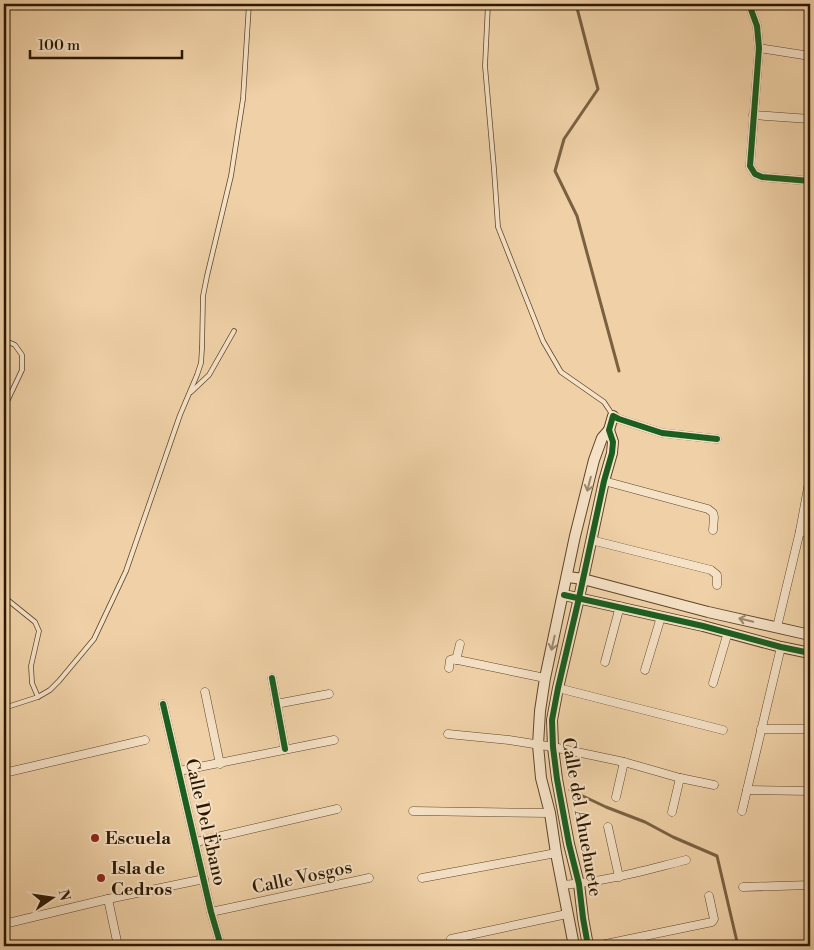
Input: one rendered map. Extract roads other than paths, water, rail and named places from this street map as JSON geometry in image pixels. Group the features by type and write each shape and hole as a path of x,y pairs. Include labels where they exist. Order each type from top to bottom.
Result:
{"street":[{"path":"749,4 757,26 759,48 750,166 755,174 762,177 810,181"},
{"path":"759,48 810,56"},
{"path":"753,115 810,119"},
{"name":"Calle del Ahuehuete","path":"574,946 542,778 538,745 540,711 575,536 594,460 602,438 609,430 613,416"},
{"path":"613,416 662,433 717,440"},
{"name":"Calle del Ahuehuete","path":"588,946 579,884 557,778 552,720 613,442 609,430"},
{"path":"777,627 800,531 810,477"},
{"path":"604,481 708,509 713,513 714,517 713,530"},
{"path":"800,531 810,533"},
{"path":"591,540 711,570 717,575 717,585"},
{"path":"568,577 583,579 708,612 810,635"},
{"path":"564,595 620,606 810,653"},
{"path":"605,662 620,606"},
{"path":"703,626 708,612"},
{"path":"645,670 661,617"},
{"path":"713,683 728,632"},
{"path":"456,660 460,644"},
{"path":"742,811 781,647"},
{"path":"449,668 450,660 454,659 546,678"},
{"path":"272,678 286,749"},
{"path":"558,688 723,730"},
{"path":"205,692 220,764"},
{"path":"276,704 329,694"},
{"name":"Calle Del Ëbano","path":"163,704 221,946"},
{"path":"761,729 810,729"},
{"path":"448,734 509,740 553,747 624,762 680,778 714,785"},
{"path":"4,773 145,740"},
{"path":"179,771 334,740"},
{"path":"616,797 624,762"},
{"path":"672,812 680,778"},
{"path":"747,790 810,791"},
{"path":"196,842 337,809"},
{"path":"413,811 550,813"},
{"path":"608,827 619,877"},
{"path":"422,878 556,853"},
{"path":"562,885 619,877 686,860"},
{"name":"Calle Vosgos","path":"212,912 369,878"},
{"path":"4,924 108,899 204,879"},
{"path":"743,887 810,885"},
{"path":"596,946 712,922 714,919 709,896"},
{"path":"108,899 118,946"},
{"path":"451,939 567,914"}],"lane":[{"path":"4,708 38,697 50,690 94,639 126,571 180,415 201,364 204,296 207,276 231,176 243,99 249,4"},
{"path":"488,4 485,66 498,227 543,341 561,372 604,402 613,416"},
{"path":"190,393 209,375 234,331"},
{"path":"4,340 15,345 22,355 22,370 4,408"},
{"path":"4,597 34,622 38,631 31,666 32,682 38,697"}],"waterway":[{"path":"576,4 598,89 564,139 555,171 577,216 619,371"},
{"path":"570,790 606,807 645,822 673,837 717,856 738,946"}],"place":[{"name":"Escuela","path":"95,838"},
{"name":"Isla de Cedros","path":"101,878"}]}
